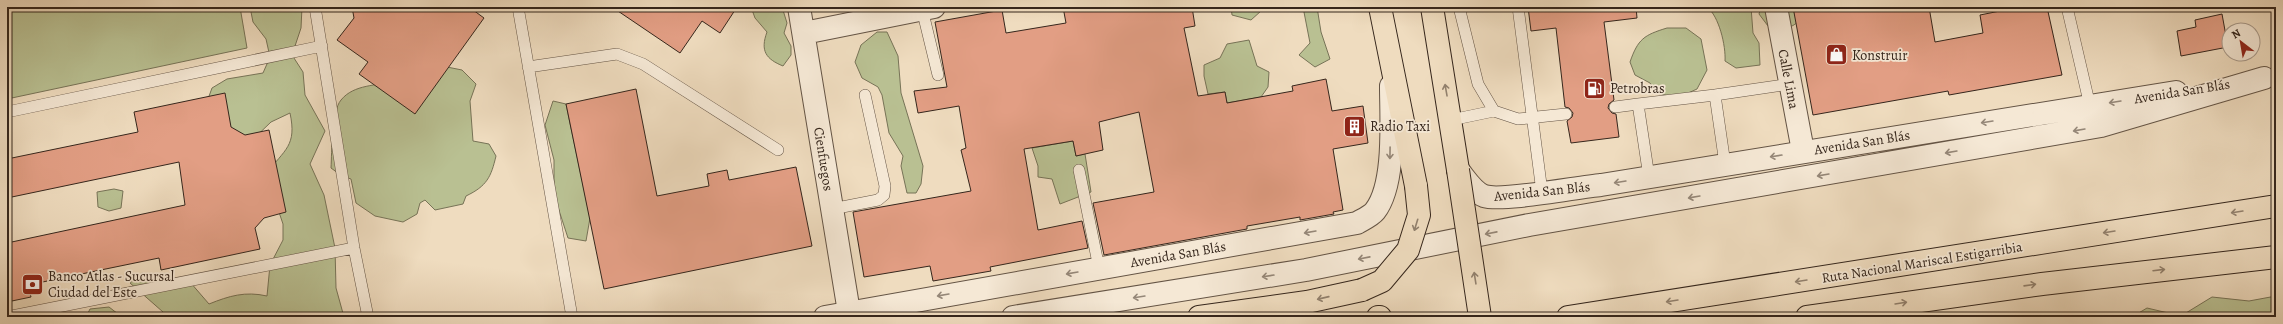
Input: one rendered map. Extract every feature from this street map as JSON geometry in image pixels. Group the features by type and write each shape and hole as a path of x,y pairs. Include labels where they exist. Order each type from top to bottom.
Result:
{"highway":[{"path":"1199,317 1307,302 1362,290 1382,281 1408,250 1419,215 1416,186 1380,7"},
{"path":"1432,7 1438,50 1451,120 1480,317"},
{"name":"Ruta Nacional Mariscal Estigarribia","path":"1568,317 2276,206"},
{"path":"1807,317 2034,285 2276,257"}],"street":[{"name":"Cienfuegos","path":"799,7 849,312"},
{"name":"Avenida San Blás","path":"825,317 1098,268 1357,224 1375,211 1384,191 1390,160 1391,58 1385,7"},
{"path":"1428,7 1438,50"},
{"name":"Calle Lima","path":"1776,7 1803,151"},
{"path":"804,33 928,8"},
{"path":"1013,317 1306,270 1529,225 2101,126 2270,77"},
{"name":"Avenida San Blás","path":"1458,170 1470,185 1483,196 1504,197 1649,177 2270,77"}],"lane":[{"path":"315,7 354,248 368,317"},
{"path":"518,7 572,317"},
{"path":"1460,7 1478,84 1494,112"},
{"path":"1518,7 1542,192"},
{"path":"2067,7 2090,106"},
{"path":"928,8 938,74"},
{"path":"7,112 322,46"},
{"path":"528,66 617,54 643,64 778,150"},
{"path":"1615,107 1790,84"},
{"path":"832,209 878,200 884,195 885,186 865,95"},
{"path":"1715,95 1725,164"},
{"path":"1638,104 1649,177"},
{"path":"1451,120 1494,112 1518,119 1566,114"},
{"path":"1079,170 1098,268"},
{"path":"12,316 354,248"}],"green space":[{"path":"7,7 240,7 247,48 7,99"},
{"path":"250,7 302,7 301,28 292,55 303,72 305,95 325,131 310,164 324,195 335,248 336,288 344,317 156,317 163,312 130,283 142,273 162,284 190,282 209,304 244,294 267,296 270,265 283,240 283,224 266,174 288,146 292,133 290,113 271,122 245,147 204,110 212,88 227,79 263,73 270,57 266,39 253,22"},
{"path":"751,7 782,7 787,23 784,33 791,46 791,55 783,66 772,60 766,54 764,44 767,32 755,18"},
{"path":"1231,7 1262,7 1261,11 1251,20 1232,15"},
{"path":"1303,7 1317,7 1321,32 1330,59 1315,67 1299,55 1310,43"},
{"path":"1707,7 1751,7 1753,33 1759,43 1760,65 1736,68 1725,61 1721,32 1715,17"},
{"path":"1761,7 1808,7 1800,20 1792,26 1783,27 1768,26 1759,14"},
{"path":"1667,28 1686,28 1701,39 1707,70 1697,89 1677,98 1657,93 1650,83 1635,75 1630,62 1636,48 1643,39 1653,33"},
{"path":"877,32 887,32 898,56 901,93 923,166 921,184 916,193 907,193 901,166 903,156 889,133 882,95 878,87 862,78 855,62 861,45"},
{"path":"1249,40 1257,66 1269,72 1268,87 1261,97 1227,103 1225,92 1208,94 1204,76 1204,65 1220,58 1227,44"},
{"path":"442,66 462,70 476,84 470,101 473,141 489,144 496,156 490,175 479,188 466,196 463,204 435,210 425,200 420,203 417,214 403,222 375,216 356,203 351,179 342,176 331,168 335,113 338,106 346,95 359,88 388,83"},
{"path":"553,101 566,104 590,218 586,241 568,238 554,195 554,160 545,125"},
{"path":"1073,141 1076,156 1085,154 1091,192 1060,204 1052,179 1038,177 1038,166 1032,148"},
{"path":"114,189 123,191 121,208 109,211 98,207 97,192"},
{"path":"2276,296 2276,317 2132,317 2147,308 2181,316 2212,297 2249,301"},
{"path":"109,307 122,317 86,317 90,309"}],"building":[{"path":"352,7 469,7 484,18 415,114 359,74 368,62 337,40 354,18"},
{"path":"612,7 737,7 720,33 702,21 680,53"},
{"path":"1063,7 1192,7 1195,26 1184,28 1198,96 1225,92 1227,103 1293,91 1292,86 1326,79 1332,111 1363,106 1368,143 1333,149 1343,210 1333,212 1334,214 1300,220 1300,217 1247,226 1247,229 1104,255 1093,203 1154,192 1139,112 1099,122 1103,150 1076,156 1073,141 1024,149 1038,230 1082,221 1088,248 990,267 991,271 933,281 930,266 864,277 853,212 971,191 961,150 966,148 959,106 918,113 914,91 947,87 935,22 1002,10 1006,33 1066,23"},
{"path":"1528,7 1636,7 1637,18 1604,22 1614,100 1609,104 1608,108 1612,113 1616,114 1619,137 1571,143 1567,121 1572,117 1573,113 1569,108 1565,107 1556,28 1531,31"},
{"path":"1793,7 1929,7 1935,42 1983,33 1980,15 2020,7 2047,7 2062,75 1949,95 1948,91 1813,115"},
{"path":"2222,14 2223,22 2221,22 2221,48 2181,56 2177,31 2196,27 2195,20"},
{"path":"636,89 657,196 709,186 707,174 727,170 729,180 796,167 812,246 604,289 566,104"},
{"path":"225,93 231,127 245,135 269,130 286,212 264,218 255,228 260,249 161,270 159,258 28,285 31,297 7,302 7,243 185,205 179,162 7,198 7,159 138,132 134,112"}],"place":[{"name":"Konstruir","path":"1836,55"},
{"name":"Petrobras","path":"1594,88"},
{"name":"Radio Taxi","path":"1355,126"},
{"name":"Banco Atlas - Sucursal Ciudad del Este","path":"33,284"}]}
